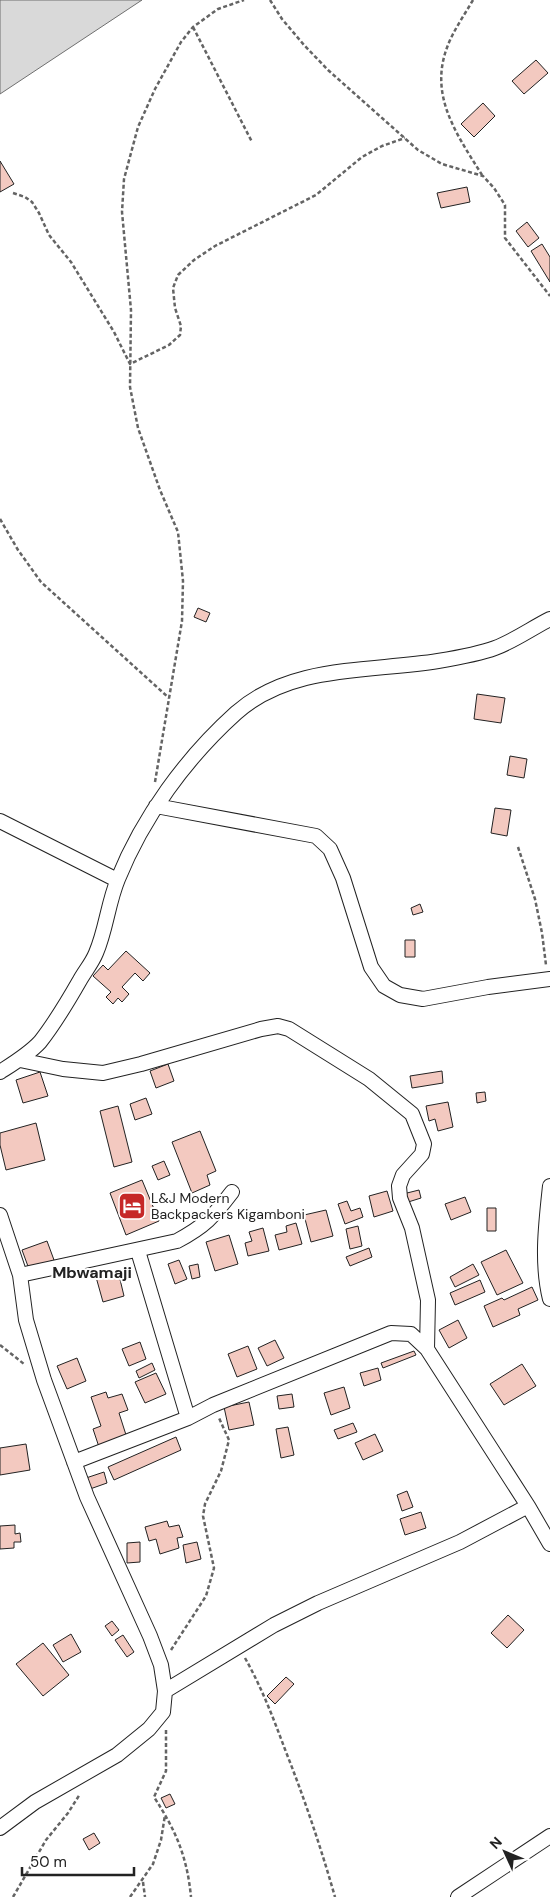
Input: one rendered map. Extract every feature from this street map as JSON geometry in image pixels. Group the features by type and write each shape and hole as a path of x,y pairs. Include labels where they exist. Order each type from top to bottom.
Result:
{"street":[{"path":"0,1072 20,1060 39,1042 66,1005 96,953 117,880 141,830 156,806 210,738 237,712 262,694 292,681 345,670 439,661 495,648 550,619"},
{"path":"156,806 316,836 330,849 343,878 371,967 384,986 400,995 423,999 488,987 549,979"},
{"path":"0,822 117,880"},
{"path":"20,1060 63,1069 103,1073 141,1064 261,1029 278,1026 289,1029 369,1079 412,1114 424,1144 422,1154 403,1176 399,1186 400,1198 412,1228 428,1300 427,1348"},
{"path":"550,1186 546,1225 546,1284 550,1299"},
{"path":"20,1275 138,1251 177,1241 198,1230 212,1218 232,1192"},
{"path":"0,1215 20,1275 26,1320 44,1380 74,1462 161,1665 164,1691 163,1712 149,1729 117,1755 35,1802 0,1828"},
{"path":"138,1251 188,1418"},
{"path":"74,1462 188,1418 213,1405 391,1333 411,1334 427,1348 528,1506 550,1544"},
{"path":"164,1691 204,1669 238,1645 318,1603 460,1542 528,1506"},
{"path":"458,1897 550,1836"}],"path":[{"path":"156,806 154,785 182,621 183,581 178,532 160,490 138,428 130,387 131,310 122,212 124,179 138,127 155,89 181,42 193,27 218,10 244,0"},
{"path":"270,0 282,19 304,46 328,70 418,150 442,164 483,176"},
{"path":"474,0 452,36 446,51 441,74 443,102 453,127 483,176 494,188 505,206 506,238 550,296"},
{"path":"193,27 252,142"},
{"path":"130,364 169,345 180,335 182,326 175,308 173,288 178,275 194,260 215,246 316,195 362,157 382,146 405,138"},
{"path":"13,193 25,197 32,202 49,235 71,262 114,332 130,364"},
{"path":"0,519 18,550 41,582 169,698"},
{"path":"518,847 535,898 549,979"},
{"path":"0,1345 44,1380"},
{"path":"161,1665 206,1596 214,1568 203,1516 204,1504 221,1471 229,1440 213,1405"},
{"path":"238,1645 266,1702 280,1736 321,1847 335,1897"},
{"path":"163,1712 167,1748 166,1771 154,1797 165,1813 184,1854 191,1897"},
{"path":"13,1897 46,1840 68,1813 82,1790"},
{"path":"130,1897 153,1864 161,1840 165,1813"},
{"path":"143,1880 145,1897"}],"shaded area":[{"path":"0,0 142,0 0,94"}],"building":[{"path":"536,60 548,73 524,94 512,81"},
{"path":"483,103 495,116 474,137 461,124"},
{"path":"0,161 14,184 0,192"},
{"path":"467,187 470,202 441,208 437,193"},
{"path":"527,222 539,238 528,247 516,231"},
{"path":"542,244 550,257 550,282 531,251"},
{"path":"198,608 210,613 206,622 194,617"},
{"path":"477,694 505,698 501,723 474,719"},
{"path":"510,756 527,759 524,778 507,775"},
{"path":"495,808 511,810 507,836 491,833"},
{"path":"420,904 423,912 413,915 411,908"},
{"path":"405,940 415,940 415,957 405,957"},
{"path":"126,951 150,973 143,981 135,973 122,987 129,994 122,1002 118,998 113,1004 106,997 111,992 93,976 103,965 108,970"},
{"path":"168,1064 174,1081 156,1088 150,1071"},
{"path":"442,1071 443,1083 412,1088 410,1076"},
{"path":"40,1072 48,1096 23,1103 16,1080"},
{"path":"485,1092 486,1101 477,1103 476,1093"},
{"path":"146,1098 152,1114 135,1120 130,1104"},
{"path":"448,1102 453,1127 438,1131 435,1119 429,1121 426,1106"},
{"path":"118,1106 132,1162 114,1167 100,1111"},
{"path":"36,1123 45,1160 6,1170 0,1145 0,1133"},
{"path":"200,1131 216,1171 207,1175 210,1185 192,1193 172,1142"},
{"path":"164,1161 170,1175 158,1180 152,1166"},
{"path":"142,1180 159,1221 126,1235 110,1193"},
{"path":"419,1190 421,1198 405,1203 403,1194"},
{"path":"387,1191 393,1211 374,1217 369,1196"},
{"path":"465,1197 471,1212 451,1220 445,1204"},
{"path":"347,1201 351,1211 360,1208 363,1217 345,1224 338,1204"},
{"path":"487,1208 496,1208 496,1231 487,1231"},
{"path":"326,1210 333,1236 311,1242 304,1215"},
{"path":"296,1223 302,1244 279,1250 275,1235 287,1232 286,1226"},
{"path":"358,1226 362,1246 350,1249 346,1229"},
{"path":"263,1228 269,1251 248,1256 245,1243 252,1241 249,1232"},
{"path":"229,1235 238,1264 215,1271 206,1242"},
{"path":"47,1241 54,1260 29,1269 22,1250"},
{"path":"369,1248 372,1257 350,1266 346,1257"},
{"path":"506,1250 523,1283 497,1295 481,1262"},
{"path":"179,1260 187,1279 175,1284 168,1264"},
{"path":"198,1264 200,1277 192,1279 189,1266"},
{"path":"473,1264 479,1275 455,1287 450,1277"},
{"path":"118,1271 124,1296 103,1302 96,1277"},
{"path":"480,1280 485,1292 455,1305 450,1293"},
{"path":"532,1287 538,1300 518,1309 520,1315 493,1327 484,1306 502,1298 504,1300"},
{"path":"458,1320 467,1338 449,1348 439,1330"},
{"path":"275,1340 284,1358 267,1366 258,1348"},
{"path":"140,1342 146,1359 129,1366 122,1349"},
{"path":"248,1346 257,1369 237,1377 228,1354"},
{"path":"414,1351 416,1355 383,1368 381,1363"},
{"path":"77,1358 86,1381 67,1389 57,1366"},
{"path":"152,1363 155,1370 139,1378 136,1371"},
{"path":"522,1364 536,1386 504,1405 490,1384"},
{"path":"378,1368 381,1380 364,1386 360,1373"},
{"path":"156,1373 166,1394 145,1403 135,1382"},
{"path":"344,1387 350,1408 331,1415 324,1393"},
{"path":"106,1392 108,1398 122,1394 128,1410 119,1413 127,1438 99,1447 93,1429 101,1426 91,1397"},
{"path":"292,1394 294,1407 279,1409 277,1396"},
{"path":"249,1402 254,1425 229,1430 224,1407"},
{"path":"353,1423 357,1432 338,1439 334,1430"},
{"path":"288,1427 294,1455 281,1458 276,1429"},
{"path":"375,1434 383,1451 363,1460 355,1443"},
{"path":"176,1437 181,1450 114,1480 108,1467"},
{"path":"26,1444 30,1470 0,1475 0,1448"},
{"path":"104,1472 107,1483 90,1489 86,1478"},
{"path":"407,1491 413,1507 402,1511 397,1495"},
{"path":"421,1512 426,1528 405,1535 400,1519"},
{"path":"167,1521 169,1527 179,1525 183,1537 177,1538 179,1548 160,1554 156,1539 149,1541 145,1527"},
{"path":"15,1525 15,1534 20,1533 21,1542 14,1542 14,1548 0,1549 0,1526"},
{"path":"140,1542 140,1562 127,1563 127,1543"},
{"path":"197,1542 201,1559 186,1563 183,1545"},
{"path":"508,1615 524,1630 507,1648 491,1633"},
{"path":"112,1621 119,1630 112,1636 105,1626"},
{"path":"71,1634 81,1652 63,1662 53,1645"},
{"path":"123,1635 134,1652 127,1657 115,1640"},
{"path":"43,1643 69,1675 43,1696 16,1664"},
{"path":"286,1677 294,1684 275,1704 267,1696"},
{"path":"170,1794 175,1804 166,1808 161,1798"},
{"path":"94,1833 100,1843 89,1850 83,1839"}],"place":[{"name":"L&J Modern Backpackers Kigamboni","path":"132,1206"}],"district":[{"name":"Mbwamaji","path":"92,1272"}]}
